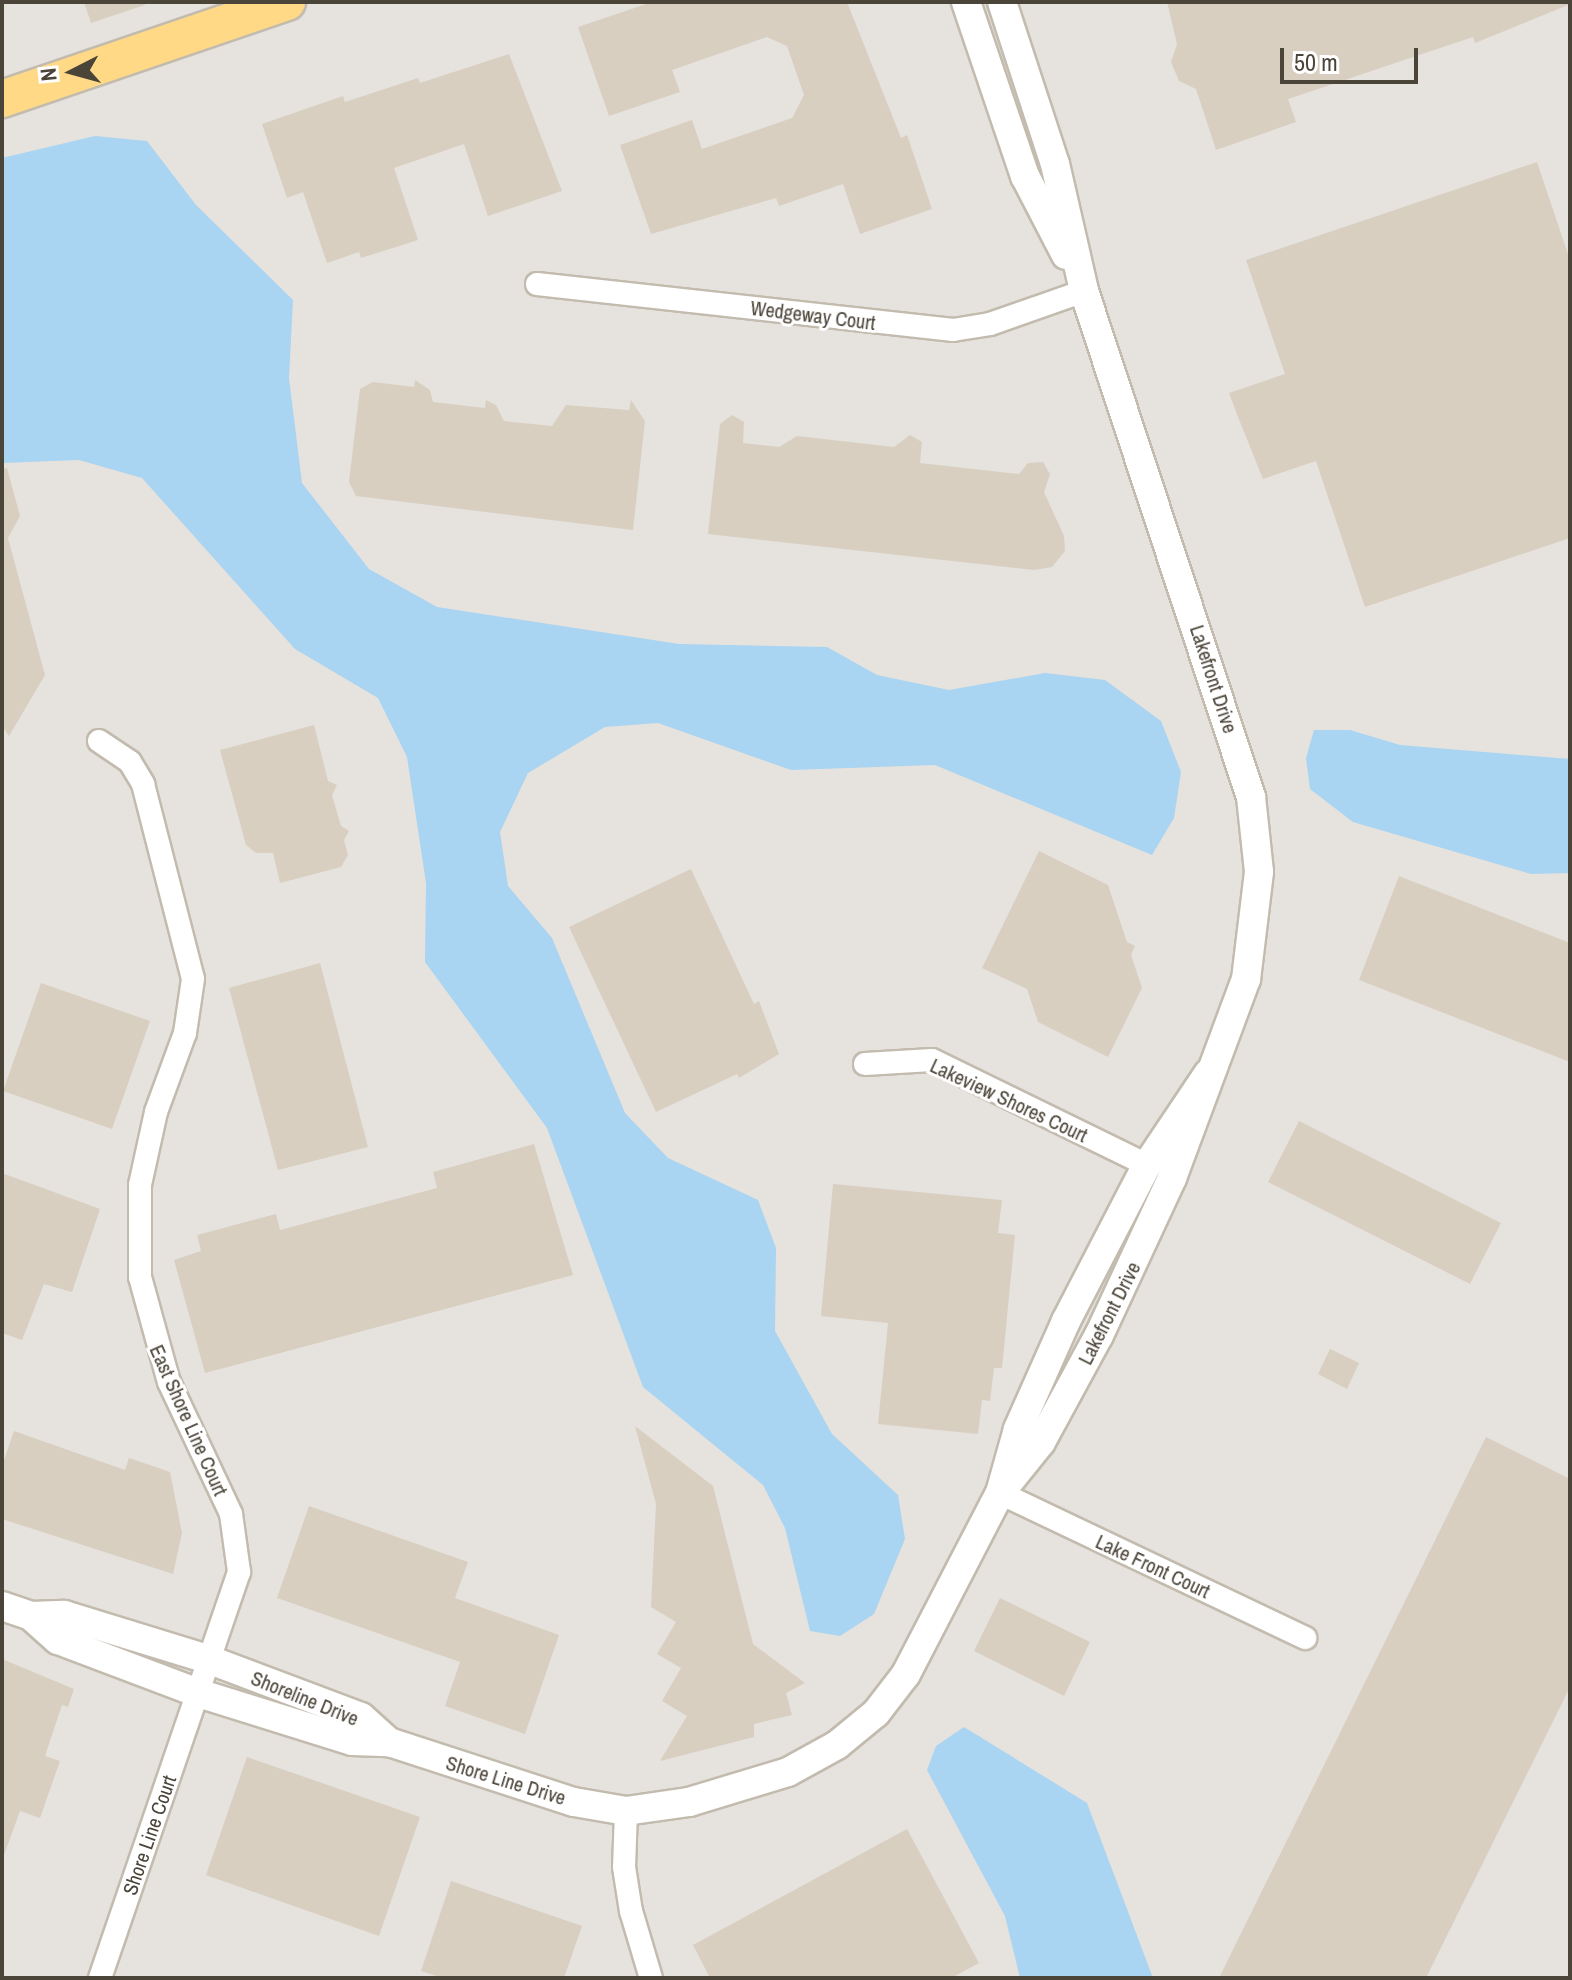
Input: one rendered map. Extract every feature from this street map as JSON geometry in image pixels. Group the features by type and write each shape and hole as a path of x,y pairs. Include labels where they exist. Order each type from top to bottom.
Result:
{"highway":[{"path":"2,99 287,2"}],"street":[{"name":"Lakefront Drive","path":"966,2 1025,176 1084,291"},
{"name":"Lakefront Drive","path":"1000,1493 1041,1442 1135,1263 1208,1074 1235,1016 1252,943 1259,872 1251,797 1084,291 1055,164 1002,2"},
{"name":"Wedgeway Court","path":"537,284 953,330 990,324 1084,291"},
{"name":"East Shore Line Court","path":"99,741 130,762 143,784 193,979 185,1033 147,1144 138,1243 154,1341 231,1514 238,1542 235,1592 198,1693"},
{"name":"Lakeview Shores Court","path":"865,1064 932,1060 1147,1165"},
{"name":"Lakefront Drive","path":"626,1811 738,1791 837,1745 876,1713 906,1674 935,1624 1000,1493 1018,1429 1066,1321 1147,1165 1208,1074"},
{"name":"Lake Front Court","path":"1000,1493 1305,1638"},
{"name":"Shoreline Drive","path":"2,1606 31,1616 64,1615 210,1660 361,1717 389,1742"},
{"name":"Shoreline Drive","path":"31,1616 58,1640 198,1693 352,1741 389,1742"},
{"name":"Shore Line Court","path":"100,1978 198,1693"},
{"name":"Shore Line Drive","path":"389,1742 527,1790 626,1811"},
{"path":"626,1811 628,1896 651,1978"}],"shaded area":[{"path":"2,2 1570,2 1570,1978 2,1978"}],"water":[{"path":"95,136 147,141 196,205 293,300 289,378 302,483 369,569 437,607 679,644 827,647 877,675 949,690 1045,673 1105,680 1161,721 1181,772 1174,818 1152,855 935,765 791,770 658,723 605,727 528,773 500,832 508,886 552,938 625,1113 668,1158 758,1200 776,1248 775,1331 832,1434 898,1495 905,1539 874,1614 840,1636 810,1631 785,1528 763,1485 643,1387 547,1128 425,962 426,883 407,757 378,698 295,649 142,478 79,460 2,463 2,158"},
{"path":"1314,730 1350,730 1400,745 1570,759 1570,873 1531,874 1353,822 1310,789 1306,758"},
{"path":"964,1727 1087,1803 1153,1978 1020,1978 1005,1916 927,1770 936,1746"}],"building":[{"path":"84,2 144,2 145,5 91,23"},
{"path":"652,2 847,2 901,138 907,135 932,209 860,234 843,184 779,206 776,198 651,234 620,145 692,120 702,149 792,118 804,95 787,46 767,37 672,70 680,92 609,116 578,27"},
{"path":"1167,2 1568,2 1568,5 1475,43 1473,37 1288,99 1296,122 1216,150 1196,89 1179,81 1171,62 1177,44"},
{"path":"509,54 562,191 488,216 464,144 394,168 418,240 361,258 359,252 327,263 303,192 287,198 262,124 343,96 345,102 418,78 420,83"},
{"path":"1537,162 1570,260 1570,538 1365,607 1316,461 1263,479 1229,393 1285,374 1246,260"},
{"path":"415,380 430,390 433,402 485,408 486,400 496,405 504,421 552,426 566,405 629,410 631,400 645,421 633,530 356,496 349,482 360,389 373,382 414,387"},
{"path":"732,415 744,422 743,443 779,447 797,436 894,447 910,435 922,442 920,463 1019,474 1028,463 1043,462 1050,474 1044,492 1064,536 1065,551 1052,567 1034,570 708,534 720,424"},
{"path":"7,468 20,516 8,538 45,675 9,736 2,726 2,469"},
{"path":"314,725 328,781 337,785 332,795 341,826 349,831 344,840 348,855 341,867 280,883 273,853 256,853 246,845 220,750"},
{"path":"1039,851 1108,885 1127,942 1135,946 1131,955 1142,988 1108,1057 1038,1022 1027,989 982,968"},
{"path":"691,869 754,1004 759,1001 779,1054 739,1078 737,1074 656,1112 569,927"},
{"path":"1399,876 1570,943 1570,1062 1359,980"},
{"path":"320,963 368,1147 278,1170 229,988"},
{"path":"41,983 150,1021 112,1129 3,1091"},
{"path":"1299,1121 1501,1223 1470,1284 1268,1182"},
{"path":"534,1144 573,1275 205,1373 174,1260 201,1251 197,1235 276,1214 280,1230 437,1188 433,1172"},
{"path":"2,1173 100,1209 72,1292 44,1284 22,1340 2,1333"},
{"path":"833,1184 1002,1200 998,1233 1015,1235 1002,1368 994,1368 990,1401 982,1400 978,1434 878,1424 888,1323 821,1316"},
{"path":"1330,1349 1359,1363 1347,1389 1318,1374"},
{"path":"635,1426 713,1486 753,1644 805,1683 786,1693 792,1715 754,1724 754,1737 660,1761 687,1716 662,1701 681,1668 657,1654 676,1622 651,1607 656,1504"},
{"path":"14,1431 125,1470 129,1458 170,1472 182,1533 173,1574 2,1519 2,1466"},
{"path":"1486,1437 1570,1479 1570,1687 1426,1978 1219,1978"},
{"path":"309,1506 468,1562 455,1598 559,1635 525,1734 445,1706 460,1662 277,1598"},
{"path":"1000,1598 1090,1642 1064,1696 974,1651"},
{"path":"2,1659 74,1689 68,1707 62,1705 45,1756 60,1761 40,1818 20,1811 4,1855"},
{"path":"247,1757 420,1817 379,1936 206,1875"},
{"path":"907,1829 979,1963 951,1978 710,1978 693,1945"},
{"path":"451,1881 582,1926 564,1978 443,1978 421,1971"}]}
